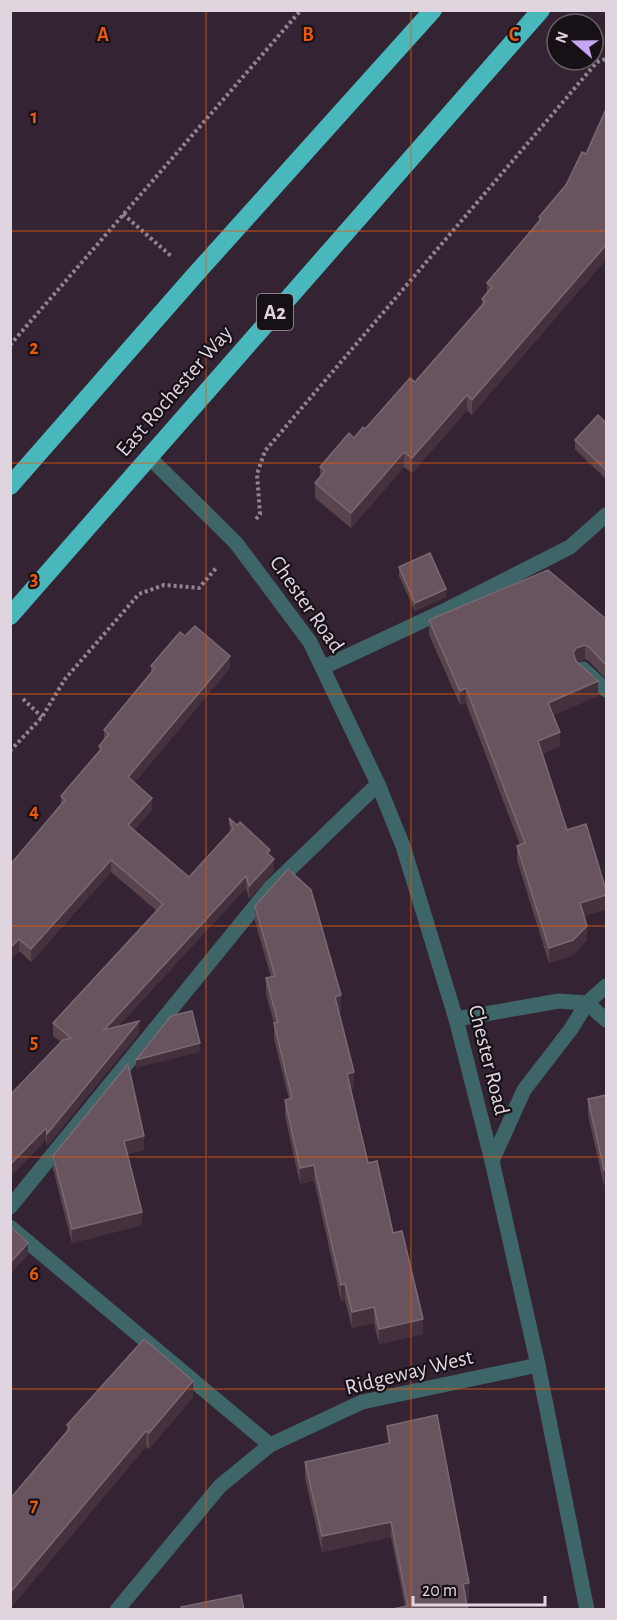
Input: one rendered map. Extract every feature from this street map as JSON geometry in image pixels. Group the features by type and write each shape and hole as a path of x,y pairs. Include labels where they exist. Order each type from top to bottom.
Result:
{"highway":[{"path":"10,486 194,276 433,10"},
{"name":"East Rochester Way","path":"10,616 541,10"}],"street":[{"name":"Chester Road","path":"148,456 236,543 310,642 324,667 378,784 403,846 456,1019 492,1161 538,1365 587,1610"},
{"path":"324,667 448,609 570,547 606,515"},
{"path":"583,669 606,690"},
{"path":"10,1208 270,888 378,784"},
{"path":"492,1161 524,1090 571,1029 587,1003 606,986"},
{"path":"456,1019 560,1001 587,1003 606,1020"},
{"path":"10,1227 270,1445"},
{"name":"Ridgeway West","path":"120,1609 219,1486 270,1445 362,1402 538,1365"}],"path":[{"path":"10,345 301,10"},
{"path":"10,751 42,717 65,679 139,594 164,585 199,588 260,514 257,474 265,451 597,62 606,59"},
{"path":"123,214 194,276"},
{"path":"23,699 42,717"}],"building":[{"path":"606,109 606,245 472,400 467,395 412,458 404,452 351,513 315,483 325,471 320,467 349,433 354,438 363,427 365,429 410,378 415,382 485,302 482,299 492,287 487,283 541,219 539,217 566,185 582,152 586,154"},
{"path":"598,415 606,423 606,470 575,440"},
{"path":"430,553 446,589 415,603 399,567"},
{"path":"548,570 606,619 606,665 585,645 576,648 573,653 576,661 598,681 548,703 560,732 538,741 567,830 586,824 606,895 580,903 587,926 573,940 549,948 517,846 525,843 466,688 460,691 429,620"},
{"path":"195,626 230,656 128,777 152,798 128,825 189,877 233,829 229,818 237,825 240,822 270,850 267,853 274,859 249,886 246,876 104,1030 139,1021 47,1134 46,1128 10,1165 10,1095 63,1040 71,1038 53,1023 163,904 111,860 31,949 19,939 10,948 10,865 65,800 61,796 102,748 99,746 109,734 104,730 155,668 151,666 180,632 185,636"},
{"path":"288,869 311,890 341,995 335,997 354,1072 347,1074 368,1163 377,1161 393,1233 402,1231 423,1319 379,1329 374,1307 352,1312 345,1284 341,1285 314,1165 300,1168 285,1100 292,1098 274,1023 278,1022 266,978 275,976 255,906"},
{"path":"192,1011 200,1043 136,1060 171,1016"},
{"path":"128,1064 144,1136 124,1141 142,1212 72,1229 53,1156"},
{"path":"606,1095 606,1169 604,1170 588,1099"},
{"path":"10,1226 28,1243 10,1263"},
{"path":"144,1339 193,1381 149,1433 146,1431 10,1593 10,1499 70,1428 67,1425"},
{"path":"437,1415 469,1583 463,1584 468,1610 388,1610 408,1606 391,1522 322,1536 305,1462 390,1443 387,1426"},
{"path":"241,1595 244,1610 182,1610 181,1607"}]}
